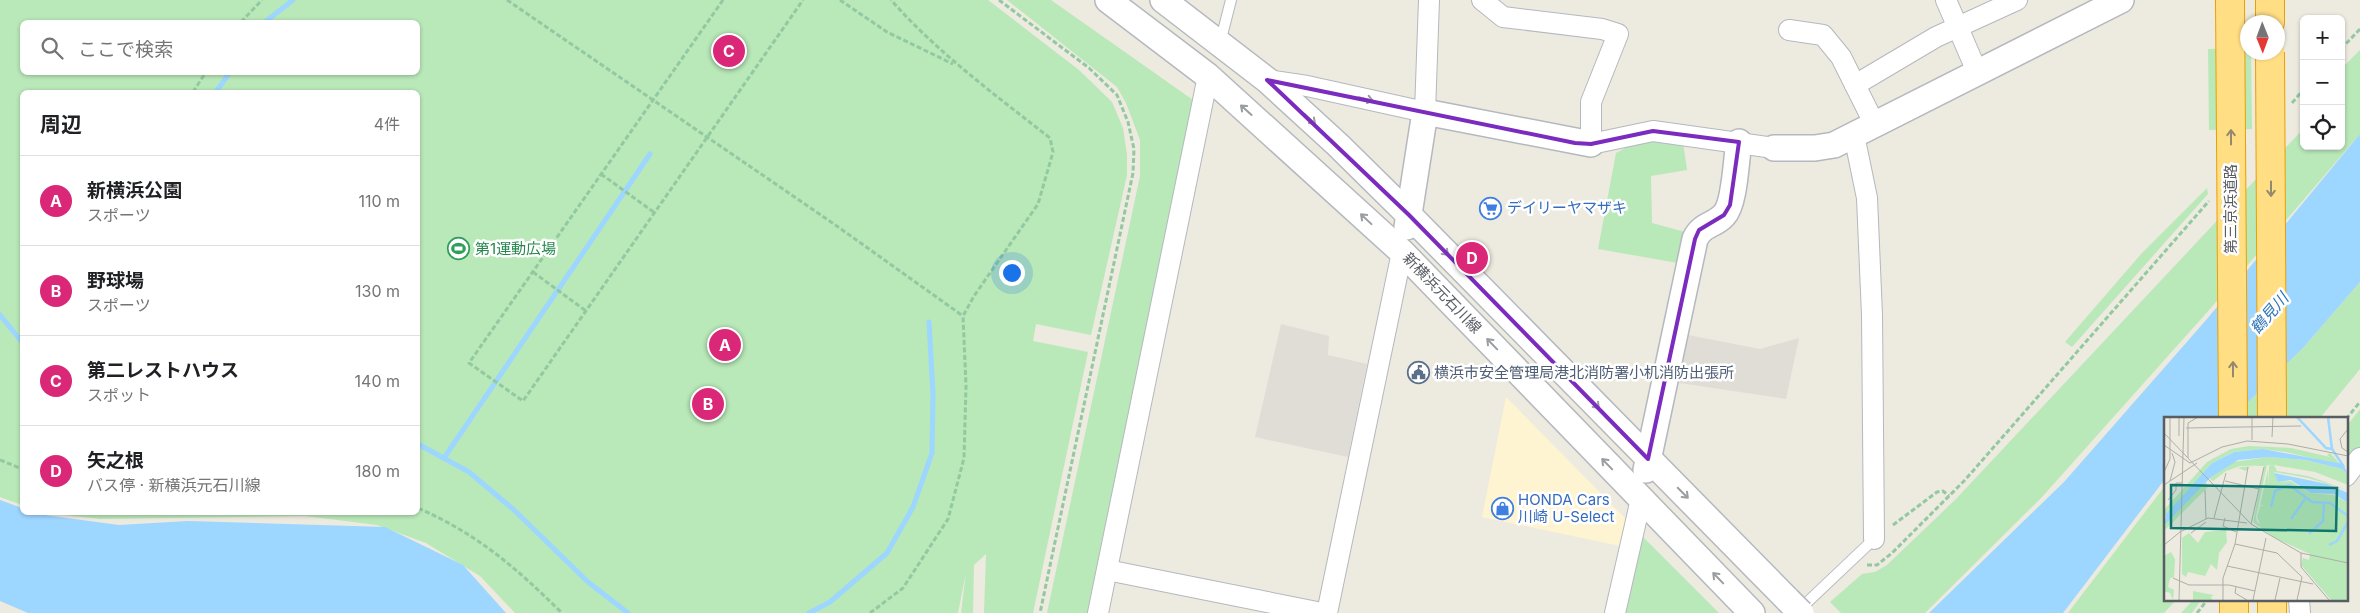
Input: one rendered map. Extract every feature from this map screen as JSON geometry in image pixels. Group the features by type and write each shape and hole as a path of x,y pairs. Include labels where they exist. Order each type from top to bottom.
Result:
{"highway":[{"name":"第三京浜道路","path":"2230,0 2233,417"},
{"path":"2270,0 2270,15"},
{"path":"2270,60 2272,417"},
{"path":"2234,600 2234,613"},
{"path":"2272,600 2272,613"}],"street":[{"name":"新横浜元石川線","path":"1108,0 1208,76 1402,252 1752,613"},
{"name":"新横浜元石川線","path":"1163,0 1267,80 1409,215 1795,609"},
{"path":"1327,613 1409,215 1425,112 1429,0"},
{"path":"1482,0 1503,17 1602,29 1618,34 1591,102 1591,144"},
{"path":"1946,0 1978,74"},
{"path":"1854,84 1956,26 2017,0"},
{"path":"1267,80 1307,86 1425,112 1591,144 1653,131 1774,148 1816,148 1834,145 1978,74 2121,0"},
{"path":"1789,30 1823,35 1841,56 1854,84 1864,130 1864,174 1872,315 1874,539"},
{"path":"1098,613 1208,76"},
{"path":"1615,613 1695,239 1699,230 1724,215 1730,205 1739,142"},
{"path":"2348,473 2360,458"},
{"path":"1107,570 1322,613"},
{"path":"2299,600 2300,613"}],"lane":[{"path":"1220,44 1231,0"},
{"path":"1795,609 1874,539"}],"path":[{"path":"243,20 262,0"},
{"path":"507,0 963,316"},
{"path":"723,0 468,363 523,401 803,0"},
{"path":"840,0 887,32 958,66"},
{"path":"870,613 903,588 948,519 964,458 966,386 963,316 974,296 1038,204 1053,152 1050,138 958,66 918,31 891,0"},
{"path":"999,0 1089,68 1117,95 1128,122 1134,149 1133,173 1040,613"},
{"path":"2345,45 2360,29"},
{"path":"194,90 204,75"},
{"path":"2291,104 2300,94"},
{"path":"601,174 655,213"},
{"path":"1861,567 1877,565 1949,496 2073,358 2215,193"},
{"path":"533,272 586,311"},
{"path":"2348,417 2360,402"},
{"path":"0,460 20,468"},
{"path":"1874,539 1937,492 1943,491 1949,496"},
{"path":"420,509 451,522 485,544 525,577 562,613"},
{"path":"2198,613 2207,600"}],"highlighted area":[{"path":"1267,80 1575,143 1591,144 1653,131 1739,142 1730,205 1724,215 1699,230 1695,239 1648,459 1409,215"}],"shaded area":[{"path":"1281,324 1329,336 1328,355 1367,364 1348,457 1255,437"},
{"path":"1683,334 1760,349 1799,338 1786,399 1673,382"},
{"path":"1506,397 1627,520 1620,546 1482,517"}],"green space":[{"path":"0,0 988,0 1079,70 1112,102 1123,128 1127,155 1127,175 1091,335 1036,324 1033,341 1088,352 1033,613 984,613 986,554 974,565 973,613 961,613 966,572 958,613 515,613 480,576 426,543 377,525 305,516 100,519 65,515 420,515 420,90 20,90 20,504 0,497"},
{"path":"1007,0 1051,0 1193,100 1087,613 1047,613 1140,176 1140,140 1126,103 1117,87"},
{"path":"2240,48 2240,60 2251,60 2252,129 2209,130 2208,49"},
{"path":"2360,50 2360,134 2209,310 2042,497 1925,613 1841,613 1830,602 1862,574 1875,572 1887,565 1956,499 2300,132 2300,150 2345,150 2345,65"},
{"path":"1665,139 1683,142 1687,170 1651,176 1652,223 1685,232 1678,263 1598,249 1616,153 1636,142"},
{"path":"2207,188 2208,194 2072,347 2065,342 2142,253"},
{"path":"2360,282 2360,369 2321,417 2233,417 2303,348"},
{"path":"2360,409 2360,449 2348,464 2348,424"},
{"path":"2164,487 2164,600 2176,600 2164,613 2068,613"},
{"path":"1642,536 1719,613 1625,613"},
{"path":"2193,600 2201,600 2192,613 2181,613"}],"water":[{"name":"鶴見川","path":"2360,134 2360,282 2303,348 2233,417 2164,417 2164,480 2063,613 1929,613 2064,482 2207,319"},
{"path":"0,500 20,507 20,515 44,515 119,525 188,521 385,527 463,565 506,613 28,613 0,601"}],"waterway":[{"path":"268,20 293,0"},
{"path":"217,90 228,75"},
{"path":"444,458 650,154"},
{"path":"0,315 20,340"},
{"path":"809,613 830,602 887,553 913,507 932,453 933,394 929,322"},
{"path":"420,445 469,472 514,510 588,582 628,613"}],"place":[{"name":"第二レストハウス","path":"729,51"},
{"name":"デイリーヤマザキ","path":"1491,208"},
{"name":"第1運動広場","path":"459,249"},
{"name":"矢之根","path":"1472,258"},
{"name":"新横浜公園","path":"725,345"},
{"name":"横浜市安全管理局港北消防署小机消防出張所","path":"1418,373"},
{"name":"野球場","path":"708,404"},
{"name":"HONDA Cars 川崎 U-Select","path":"1502,509"}]}
